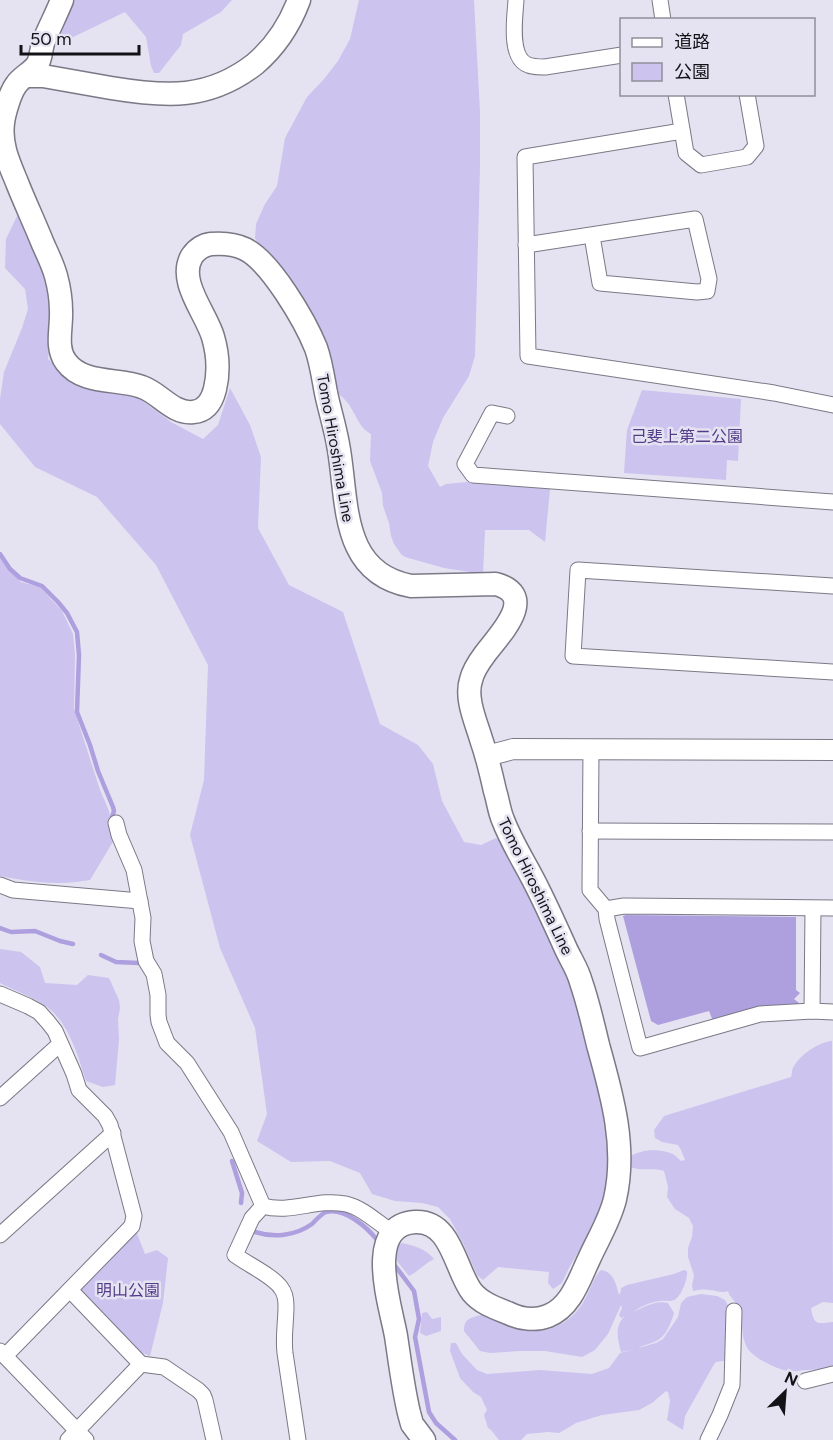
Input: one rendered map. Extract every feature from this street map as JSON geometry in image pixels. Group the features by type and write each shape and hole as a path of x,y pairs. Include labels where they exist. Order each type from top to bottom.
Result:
{"main road":[{"name":"Tomo Hiroshima Line","path":"62,0 43,43 38,64 15,86 2,127 6,156 55,273 61,302 60,348 64,359 71,368 84,375 143,387 177,410 194,412 204,408 211,402 214,395 218,362 214,339 188,278 189,262 195,251 204,245 234,245 243,248 254,255 271,273 296,307 316,348 339,445 349,526 365,560 375,571 397,584 411,586 496,584 504,587 514,596 515,608 511,619 480,661 471,680 472,705 505,825 537,886 581,980 616,1111 619,1151 616,1197 604,1229 570,1298 555,1312 541,1318 527,1319 513,1316 479,1298 469,1287 447,1241 436,1228 424,1223 411,1222 393,1233"},
{"path":"27,76 43,76 160,95 206,90 248,69 260,59 279,39 299,0"},
{"path":"393,1233 383,1258 386,1290 409,1413 412,1424 424,1440"}],"street":[{"path":"516,0 516,49 519,58 525,64 545,67 620,55"},
{"path":"660,0 663,18"},
{"path":"675,96 686,153 701,165 747,157 756,146 747,96"},
{"path":"682,131 525,157 528,356 774,393 833,405"},
{"path":"526,245 695,219 709,279 707,291 600,283 592,236"},
{"path":"507,416 492,413 465,464 473,475 833,502"},
{"path":"833,586 578,570 573,656 833,672"},
{"path":"591,748 590,890 606,909 640,1048 760,1014 833,1012"},
{"path":"487,756 513,749 833,750"},
{"path":"116,823 134,870 143,918 142,940 146,962 154,974 158,995 158,1015 167,1043 187,1063 231,1132 263,1206 273,1209 322,1203 346,1204 357,1208 393,1233"},
{"path":"590,831 833,832"},
{"path":"0,885 13,890 140,901"},
{"path":"606,909 624,906 833,909"},
{"path":"812,1011 813,909"},
{"path":"0,994 39,1012 55,1031 79,1090 105,1116 113,1133 134,1216 132,1227 70,1290 2,1353 77,1437 141,1364"},
{"path":"0,1098 60,1044"},
{"path":"0,1235 113,1133"},
{"path":"263,1206 252,1218 235,1256 273,1280 285,1296 285,1353 298,1440"},
{"path":"70,1290 141,1364 164,1367 203,1395 214,1440"},
{"path":"708,1440 732,1385 734,1311"},
{"path":"805,1381 833,1374"}],"green space":[{"path":"75,0 232,0 221,12 183,34 181,45 159,73 154,73 146,37 125,12 69,39 59,35"},
{"path":"359,0 474,0 480,112 475,356 469,376 443,418 433,442 428,466 440,487 446,484 467,482 550,489 545,542 529,530 485,530 483,574 444,568 405,557 394,544 383,506 382,493 370,461 371,434 360,424 347,402 332,388 255,238 256,224 277,186 285,138 307,97 338,61 350,39"},
{"path":"18,214 54,303 48,359 84,389 133,394 171,422 203,439 218,425 230,388 250,425 261,457 258,528 289,585 343,612 380,724 418,745 433,764 442,801 464,842 481,845 496,838 506,844 572,981 601,1065 611,1178 598,1217 562,1283 553,1289 548,1283 549,1272 498,1267 483,1280 477,1275 450,1219 438,1207 395,1201 372,1194 360,1173 330,1161 291,1162 257,1141 267,1114 255,1028 220,948 190,835 204,780 208,665 156,565 97,497 35,467 0,424 0,399 4,372 28,309 25,289 5,268 6,239"},
{"name":"己斐上第二公園","path":"642,390 741,399 738,461 727,460 726,480 624,473 627,430"},
{"path":"0,558 21,582 40,587 62,611 73,634 74,709 109,811 114,840 90,880 67,883 0,876"},
{"path":"0,949 21,952 40,967 45,983 77,985 88,975 109,978 119,1000 120,1008 115,1085 103,1087 86,1081 72,1041 55,1014 35,1000 0,983"},
{"path":"832,1041 833,1303 823,1302 811,1308 815,1321 833,1322 833,1367 787,1371 761,1360 748,1349 739,1308 728,1291 693,1291 694,1275 688,1257 688,1248 693,1226 689,1218 675,1209 667,1197 668,1187 664,1171 632,1168 628,1166 628,1158 644,1151 656,1150 673,1154 681,1161 685,1160 678,1145 655,1138 654,1130 664,1116 791,1077 796,1063 805,1054 821,1044"},
{"name":"明山公園","path":"136,1231 145,1254 157,1250 168,1258 163,1303 150,1356 138,1351 80,1294 81,1285"},
{"path":"401,1243 419,1248 434,1259 409,1276 393,1256"},
{"path":"601,1270 612,1276 619,1295 621,1288 627,1285 687,1271 684,1287 677,1298 672,1301 653,1302 633,1312 663,1302 668,1303 674,1313 663,1336 638,1348 663,1339 678,1317 681,1303 687,1297 701,1294 717,1296 725,1300 729,1307 729,1360 716,1362 713,1366 685,1416 683,1430 667,1420 670,1401 666,1391 639,1410 602,1415 576,1423 559,1433 527,1434 521,1440 499,1440 488,1428 484,1415 487,1410 481,1397 460,1378 450,1351 451,1343 456,1343 462,1354 477,1370 487,1374 540,1370 592,1374 609,1368 620,1353 635,1349 621,1352 618,1334 619,1325 624,1317 621,1318 619,1315 621,1305 608,1334 595,1350 582,1357 545,1351 490,1353 480,1351 464,1331 467,1320 480,1315 490,1316 507,1326 527,1331 544,1330 560,1325 583,1303"},
{"path":"427,1312 432,1319 441,1317 441,1331 426,1336 420,1333 422,1313"}],"shaded area":[{"path":"623,916 796,917 796,990 800,993 794,999 799,1003 796,1007 713,1021 709,1011 658,1025 651,1021"}],"waterway":[{"path":"0,554 10,569 20,578 42,586 58,602 77,632 79,655 77,712 113,807 112,817"},
{"path":"0,928 11,932 35,931 73,944"},
{"path":"101,955 116,962 139,963"},
{"path":"232,1161 242,1193 241,1203"},
{"path":"255,1232 270,1235 292,1233 312,1224 324,1213 333,1211 354,1219 377,1240"},
{"path":"393,1263 414,1291 419,1319 415,1337 429,1412 436,1423 455,1440"}]}
